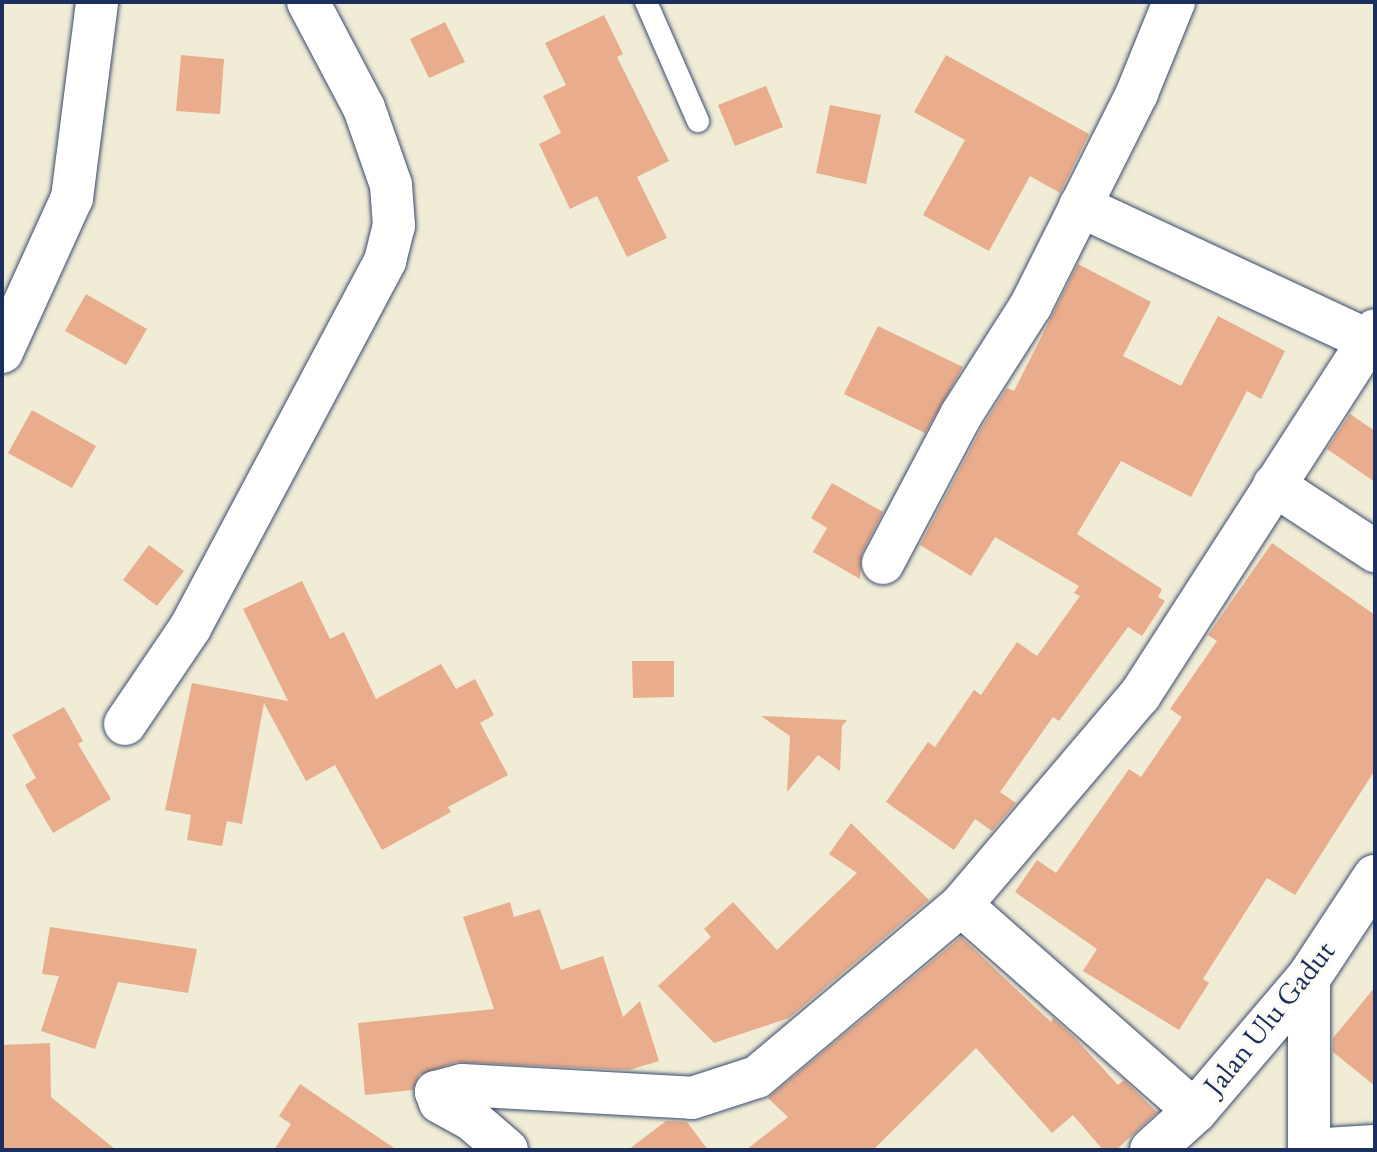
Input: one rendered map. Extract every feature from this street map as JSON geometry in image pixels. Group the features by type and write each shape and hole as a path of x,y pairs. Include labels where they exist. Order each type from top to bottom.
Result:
{"street":[{"path":"2,352 72,198 97,2"},
{"path":"125,724 190,628 388,249 394,226 391,185 364,108 308,2"},
{"path":"883,563 961,415 1031,305 1137,93 1174,2"},
{"path":"507,1150 472,1120 440,1102 436,1092 462,1085 692,1098 757,1077 961,905 1140,695 1372,335 1080,206"},
{"path":"1274,485 1375,551"},
{"name":"Jalan Ulu Gadut","path":"1152,1150 1195,1111 1309,977 1375,877"},
{"path":"961,905 1195,1111"},
{"path":"1309,977 1309,1150 1375,1146"}],"lane":[{"path":"646,2 698,121"}],"building":[{"path":"604,15 623,54 617,57 669,161 637,177 667,238 627,257 597,196 570,209 539,144 561,133 543,96 566,85 545,43"},
{"path":"445,22 465,62 429,78 410,39"},
{"path":"181,55 224,59 220,114 176,111"},
{"path":"946,55 1089,134 1060,193 1030,176 989,251 923,215 965,140 914,112"},
{"path":"766,86 783,127 735,146 718,105"},
{"path":"830,105 881,115 866,184 816,173"},
{"path":"1078,264 1151,302 1123,356 1181,386 1218,316 1285,351 1261,399 1247,391 1191,497 1121,461 1077,534 1162,589 1158,597 1165,601 1142,636 1128,627 1059,721 1053,717 1000,792 1016,803 992,831 975,819 954,850 886,802 928,742 935,747 974,690 981,695 1017,642 1037,656 1080,596 1074,593 1079,586 995,537 971,576 920,545 982,427 1007,388 1014,391"},
{"path":"86,294 147,329 126,365 65,331"},
{"path":"878,326 963,367 925,433 844,394"},
{"path":"32,410 96,446 72,488 8,453"},
{"path":"1350,414 1375,431 1375,482 1327,449"},
{"path":"832,483 883,512 862,553 860,579 813,552 827,528 811,518"},
{"path":"1272,543 1375,615 1375,770 1295,895 1267,878 1203,979 1209,983 1179,1030 1083,971 1097,949 1015,892 1037,860 1056,873 1129,769 1141,777 1182,717 1170,709 1217,641 1208,635"},
{"path":"149,545 184,571 157,606 123,580"},
{"path":"302,581 330,639 344,632 376,699 441,664 456,689 475,679 494,715 480,723 508,775 448,807 451,812 382,850 335,765 306,781 264,703 242,824 227,821 222,846 187,840 191,815 165,810 192,683 288,701 243,609"},
{"path":"632,661 674,661 674,697 633,698"},
{"path":"64,707 83,741 78,744 111,799 53,833 25,785 36,778 12,735"},
{"path":"761,716 847,720 842,726 840,771 818,755 787,792 790,736"},
{"path":"851,823 929,900 789,1018 714,1043 658,986 711,937 704,929 733,902 777,950 857,873 829,854"},
{"path":"510,902 514,917 540,909 561,970 603,956 623,1017 640,1001 659,1061 629,1070 456,1062 419,1075 413,1090 365,1095 358,1023 494,1009 463,917"},
{"path":"50,927 197,949 188,993 118,982 95,1049 41,1031 59,976 42,974"},
{"path":"961,937 1051,1022 1053,1018 1075,1038 1118,1085 1124,1080 1157,1112 1116,1150 1103,1150 1073,1115 1052,1133 976,1048 873,1150 746,1150 788,1117 768,1098"},
{"path":"1375,987 1375,1086 1333,1052 1333,1038"},
{"path":"50,1043 51,1097 116,1150 2,1150 2,1045"},
{"path":"300,1084 397,1150 274,1150 291,1124 279,1116"},
{"path":"666,1121 687,1122 708,1150 628,1150"}]}
